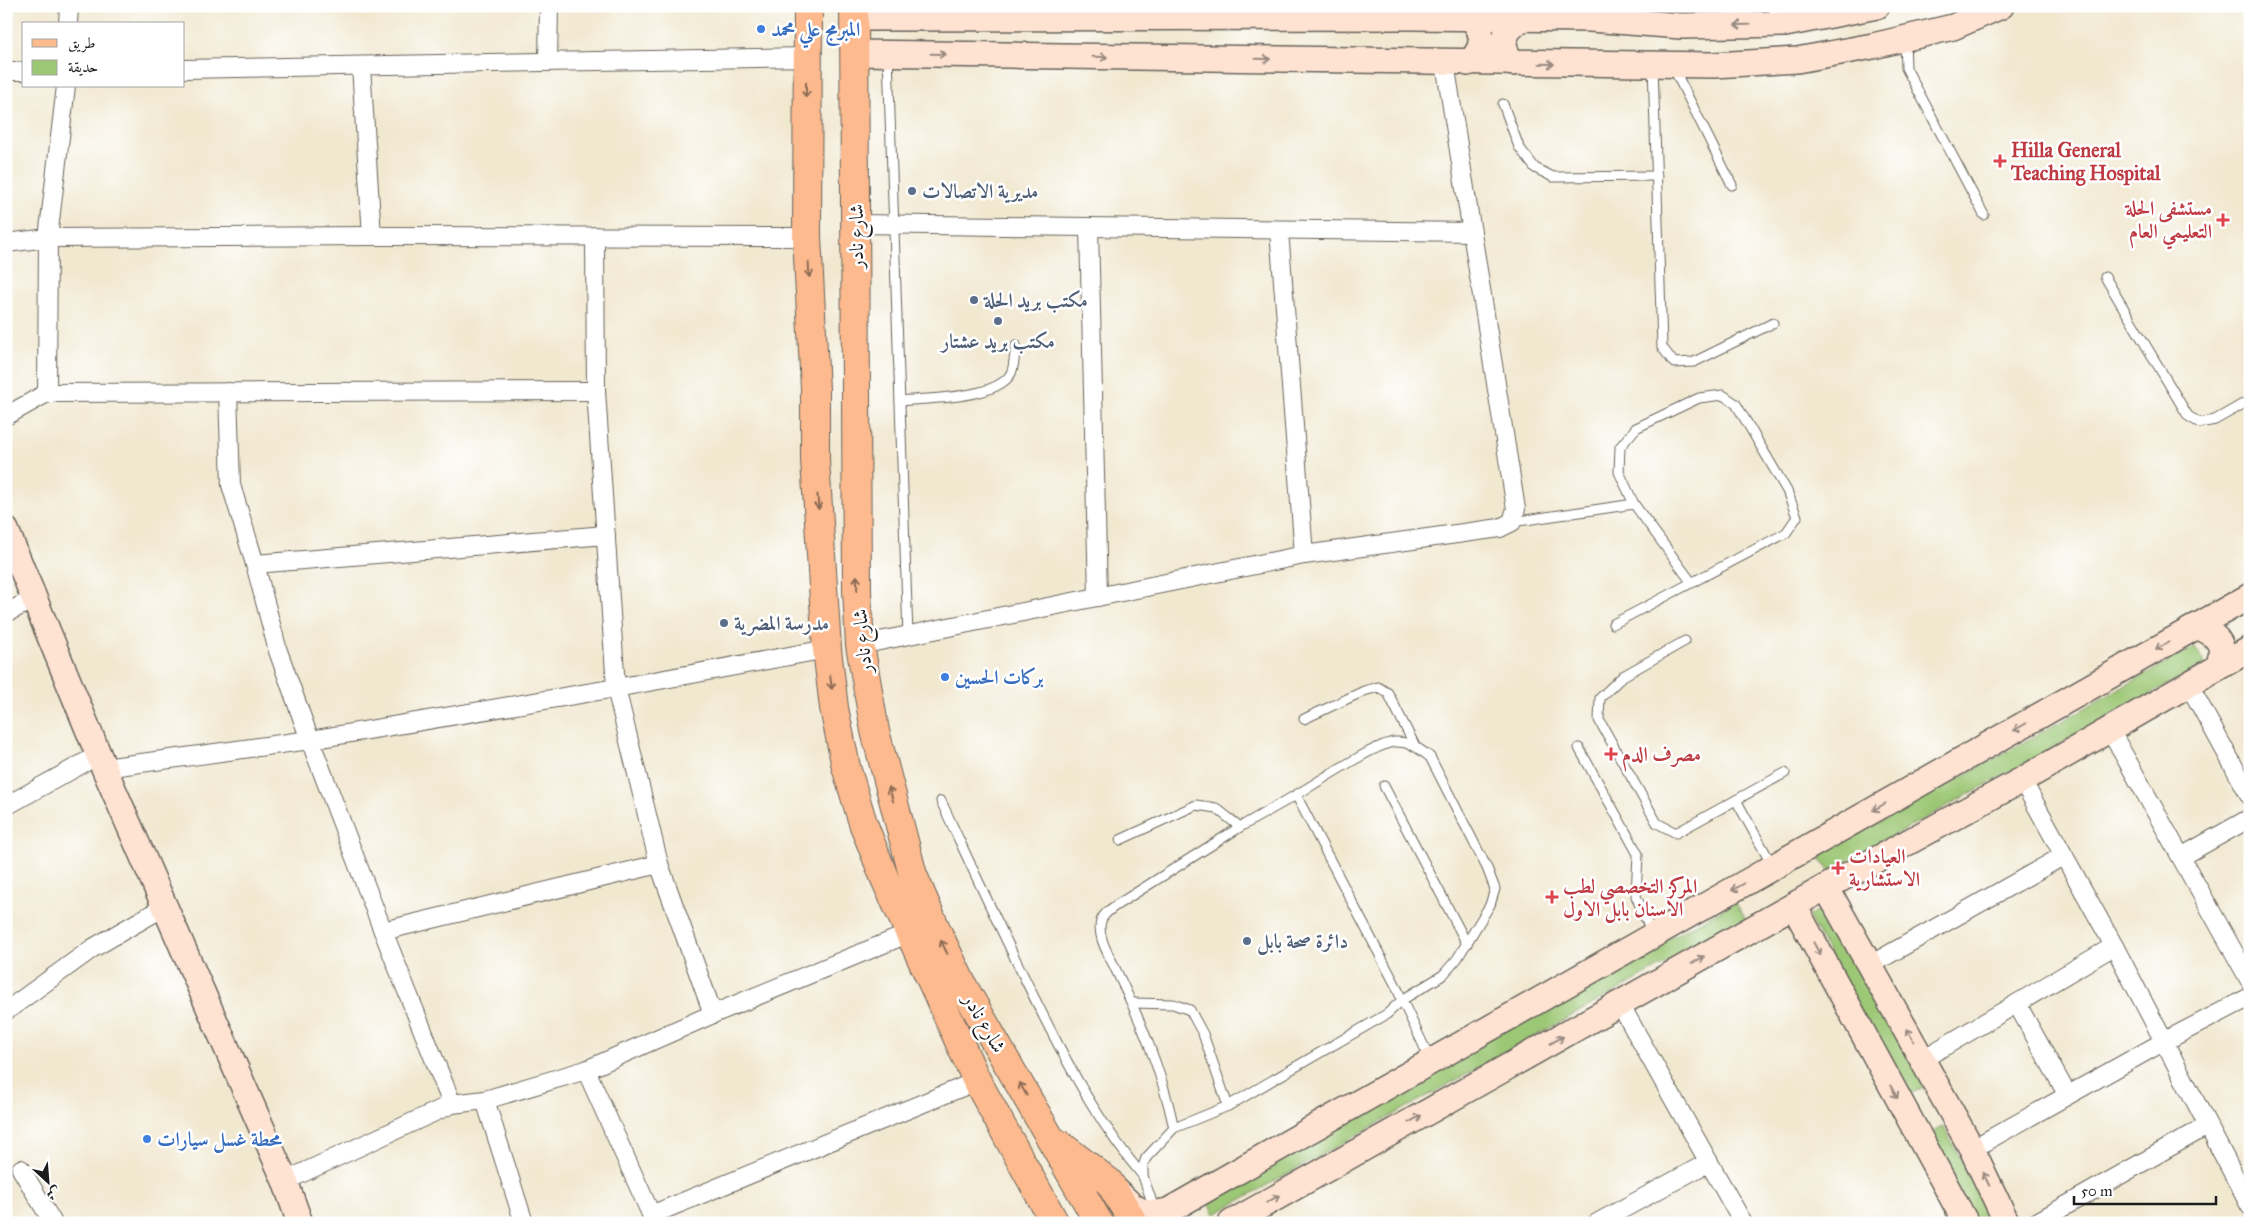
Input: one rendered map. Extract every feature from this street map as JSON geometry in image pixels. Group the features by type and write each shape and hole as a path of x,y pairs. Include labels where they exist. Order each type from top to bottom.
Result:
{"main road":[{"name":"شارع نادر","path":"808,6 806,57 807,237 815,389 815,460 827,649 834,708 846,767 863,823 885,879 977,1080 1055,1223"},
{"name":"شارع نادر","path":"854,12 857,591 860,645 875,731 913,875 936,931 963,986 1099,1223"},
{"path":"815,389 822,393 840,395 856,387"},
{"path":"815,460 831,452 849,456 856,462"},
{"path":"1040,1118 1059,1144 1108,1182 1145,1218"}],"street":[{"path":"68,22 69,6"},
{"path":"548,61 549,6"},
{"path":"854,12 901,18 1070,12 1411,12 1471,18 1522,19 1587,13 1681,26 1877,6"},
{"path":"854,53 1456,63 1714,65 1797,60 1905,39 1953,27 2001,6"},
{"path":"892,53 891,36 895,24 901,18"},
{"path":"1456,63 1479,52 1482,41 1478,25 1471,18"},
{"path":"1513,63 1507,56 1504,47 1506,34 1513,24 1522,19"},
{"path":"185,69 806,57"},
{"path":"860,645 1304,556 1500,528 1512,522 1516,509 1472,232 1456,63"},
{"path":"361,66 372,236"},
{"path":"6,71 22,71"},
{"path":"47,393 48,238 66,88"},
{"path":"856,224 1472,232"},
{"path":"1089,228 1098,597"},
{"path":"1279,230 1304,556"},
{"path":"6,243 48,238 372,236 807,237"},
{"path":"595,236 596,391 616,688 658,864 713,1014"},
{"path":"6,416 47,393 596,391"},
{"path":"228,392 231,485 256,564 278,651 383,931 452,1104"},
{"path":"6,530 164,907 285,1182 300,1223"},
{"path":"256,564 606,535"},
{"path":"1145,1218 1168,1211 1198,1195 2250,596"},
{"path":"6,613 34,599"},
{"path":"2197,626 2211,632 2220,642 2222,654 2217,668"},
{"path":"6,806 102,761 310,740 616,688 827,649"},
{"path":"1231,1223 1826,887 2022,780 2250,649"},
{"path":"2189,685 2250,796"},
{"path":"2110,730 2250,981"},
{"path":"2022,780 2114,946 2250,1206"},
{"path":"2181,857 2250,818"},
{"path":"1870,965 2064,856"},
{"path":"383,931 658,864"},
{"path":"1826,887 1972,1149 2007,1223"},
{"path":"1794,906 1966,1223"},
{"path":"6,1011 93,948 164,907"},
{"path":"285,1182 452,1104 485,1100 586,1070 713,1014 910,933"},
{"path":"1923,1059 2114,946"},
{"path":"1972,1149 2067,1094 2250,997"},
{"path":"1620,1004 1743,1223"},
{"path":"2016,1004 2067,1094"},
{"path":"586,1070 653,1219 977,1080"},
{"path":"485,1100 524,1223"},
{"path":"1911,1122 1946,1103"},
{"path":"2035,1223 2207,1126"},
{"path":"1597,1223 1709,1162"},
{"path":"20,1169 53,1223"},
{"path":"1188,1223 1186,1210 1188,1204 1198,1195"}],"lane":[{"path":"1905,39 1906,68 1984,215"},
{"path":"892,53 894,225 908,636"},
{"path":"1663,64 1657,176 1662,347 1674,363 1694,362 1773,323"},
{"path":"1663,64 1732,185"},
{"path":"1504,104 1519,147 1535,168 1553,177 1657,176"},
{"path":"2104,276 2188,416 2200,423 2215,420 2250,400"},
{"path":"900,401 980,393 1001,385 1011,373 1016,345"},
{"path":"1613,624 1692,583 1786,533 1797,517 1788,491 1736,404 1723,394 1699,398 1636,428 1620,447 1619,472 1634,504 1692,583"},
{"path":"1512,522 1634,504"},
{"path":"1685,641 1623,676 1600,698 1598,720 1658,823 1676,833 1785,773"},
{"path":"1145,1218 1143,1176 1146,1158 1174,1128 1228,1106 1387,1014 1402,1000 1443,975 1467,944 1490,905 1495,888 1487,868 1430,757 1414,744 1388,693 1378,687 1364,691 1304,719"},
{"path":"1174,1128 1164,1088 1143,1025 1104,947 1100,930 1101,921 1107,912 1123,901 1240,827 1373,750 1395,742 1414,744"},
{"path":"1579,748 1638,854 1636,896 1653,936"},
{"path":"1384,786 1467,944"},
{"path":"1296,795 1396,986 1432,1062"},
{"path":"1736,800 1773,867"},
{"path":"941,801 1023,977 1064,1055 1110,1134 1143,1176"},
{"path":"1120,840 1196,805 1216,808 1240,827"},
{"path":"1132,1003 1172,1004 1190,1010 1203,1034 1228,1106"}],"green space":[{"path":"2195,647 2205,664 1829,871 1819,856"},
{"path":"1735,902 1746,919 1215,1214 1205,1197"},
{"path":"1825,906 1925,1086 1907,1096 1808,916"},
{"path":"1943,1126 1996,1223 1976,1223 1928,1134"}],"place":[{"name":"المبرمج علي محمد","path":"761,29"},
{"name":"Hilla General Teaching Hospital","path":"2000,161"},
{"name":"مديرية الاتصالات","path":"912,191"},
{"name":"مستشفى الحلة التعليمي العام","path":"2223,220"},
{"name":"مكتب بريد الحلة","path":"974,300"},
{"name":"مكتب بريد عشتار","path":"998,321"},
{"name":"مدرسة المضرية","path":"724,623"},
{"name":"بركات الحسين","path":"945,677"},
{"name":"مصرف الدم","path":"1611,754"},
{"name":"العيادات الاستشارية","path":"1838,868"},
{"name":"المركز التخصصي لطب الاسنان بابل الاول","path":"1552,897"},
{"name":"دائرة صحة بابل","path":"1247,941"},
{"name":"محطة غسل سيارات","path":"147,1139"}]}
